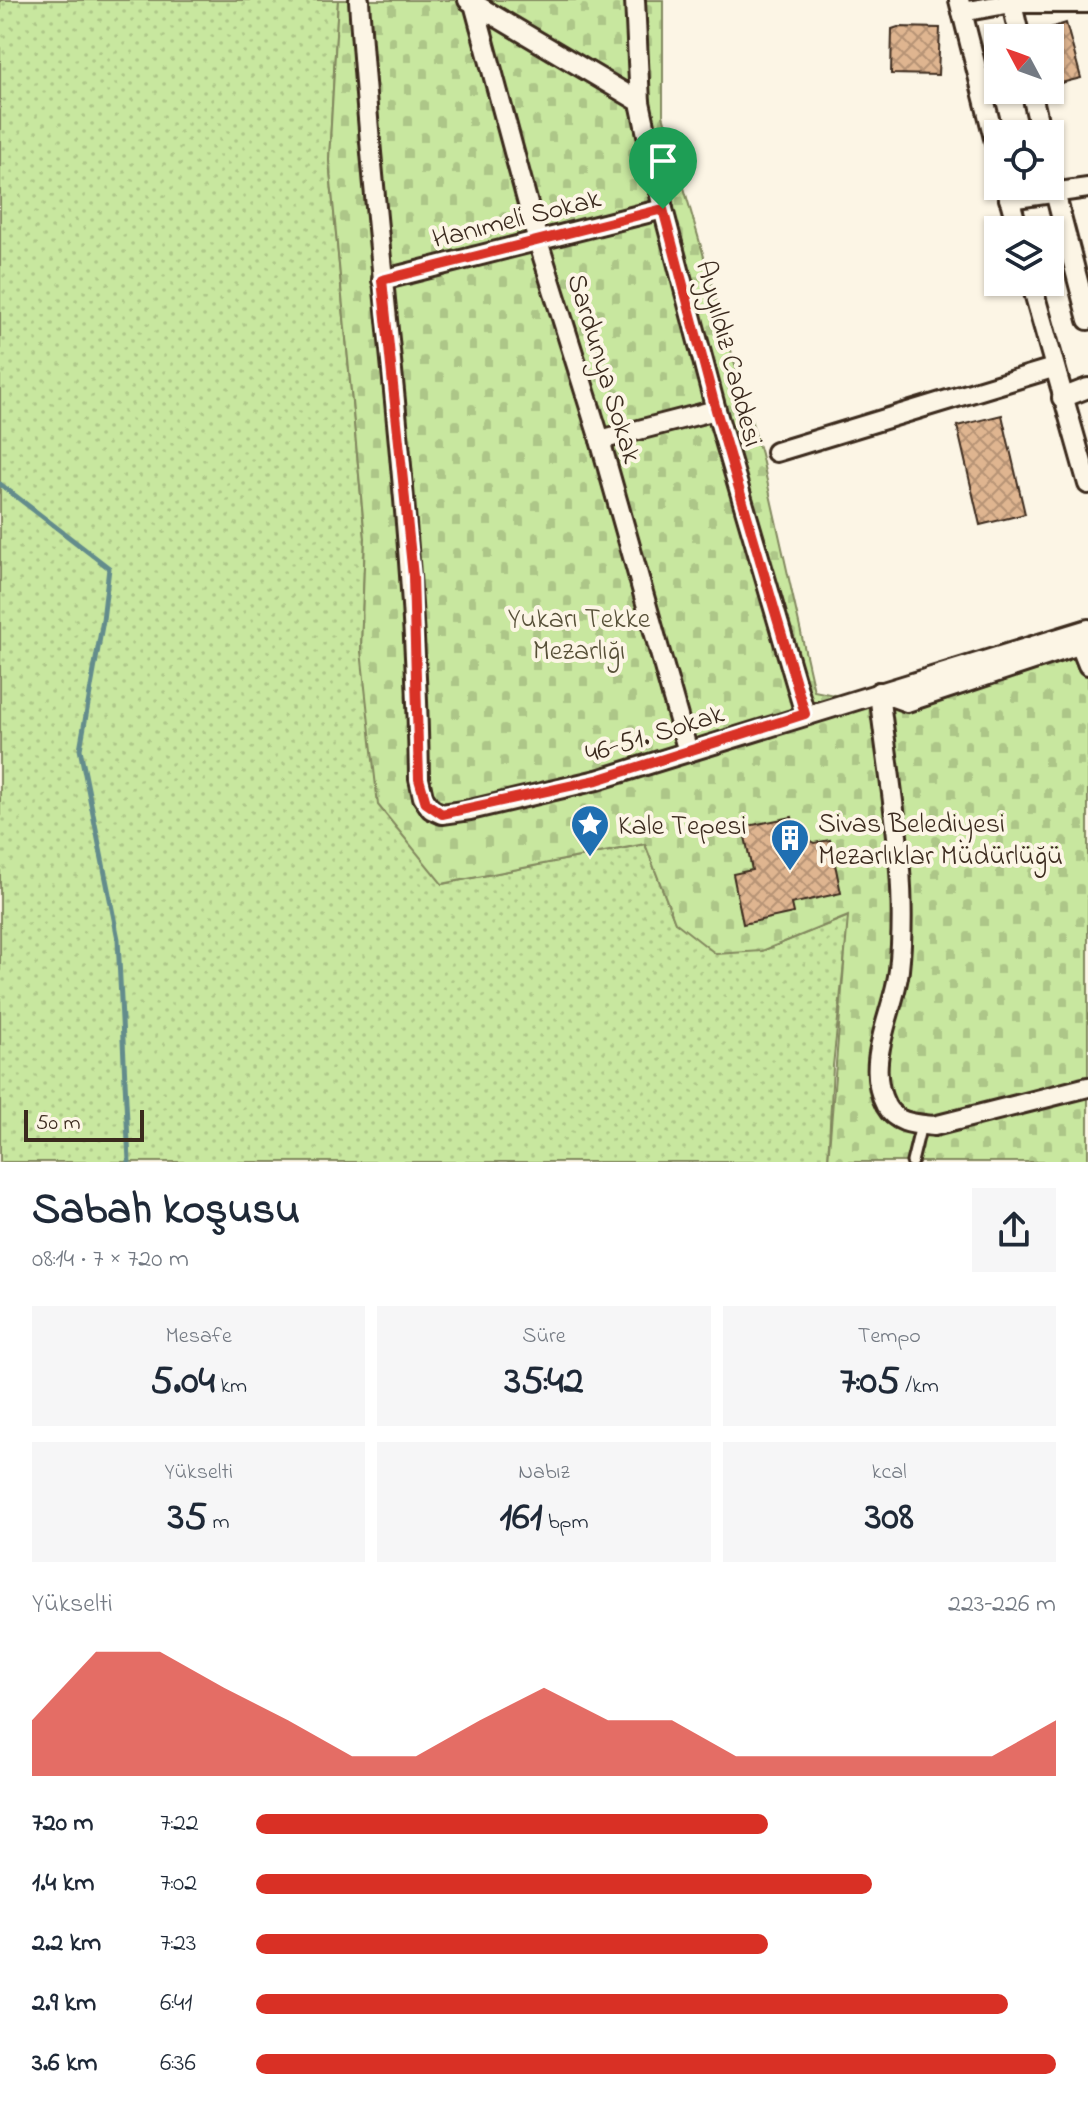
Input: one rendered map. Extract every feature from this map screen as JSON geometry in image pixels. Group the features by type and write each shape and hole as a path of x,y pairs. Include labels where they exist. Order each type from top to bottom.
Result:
{"street":[{"path":"359,0 382,280"},
{"name":"Ayyıldız Caddesi","path":"635,0 640,102 663,209 716,410 805,714"},
{"path":"471,1 640,102"},
{"name":"Sardunya Sokak","path":"471,1 688,752"},
{"path":"1011,1 1017,24"},
{"path":"989,120 960,6 1011,1 1088,3"},
{"path":"1064,184 1088,188"},
{"path":"1057,200 1088,320"},
{"name":"Hanımeli Sokak","path":"382,280 663,209"},
{"name":"46-51. Sokak","path":"382,280 413,576 419,779 426,803 442,814 597,780 879,692 907,702 1085,638"},
{"path":"1035,296 1088,484"},
{"path":"776,452 1053,368"},
{"path":"1062,398 1088,388"},
{"path":"600,440 716,410"},
{"path":"1085,638 1088,665"},
{"path":"879,692 904,923 897,989 883,1031 878,1068 885,1105 907,1124 934,1126 1088,1087"}],"lane":[{"path":"912,1162 921,1125"}],"green space":[{"path":"0,0 338,0 329,160 365,538 361,651 442,884 645,844 675,922 762,951 849,916 833,1066 828,1162 0,1162"},
{"name":"Yukarı Tekke Mezarlığı","path":"338,0 663,0 663,115 761,454 814,691 904,709 1088,654 1088,1162 828,1162 848,916 762,951 716,954 675,922 645,844 442,884 378,805 361,651 365,538 329,160"}],"building":[{"path":"1066,23 1081,78 1064,82 1064,24"},
{"path":"940,28 938,75 891,74 892,29"},
{"path":"1002,415 1025,514 980,525 957,426"},
{"name":"Sivas Belediyesi Mezarlıklar Müdürlüğü","path":"792,817 795,832 814,843 830,840 841,893 791,904 793,913 743,924 733,874 752,870 743,827"}],"waterway":[{"path":"0,484 109,568 80,749 118,939 129,1162"}],"place":[{"name":"Kale Tepesi","path":"590,858"},
{"name":"Sivas Belediyesi Mezarlıklar Müdürlüğü","path":"790,872"}],"route":[{"path":"663,209 716,410 805,714 597,780 442,814 426,803 419,779 413,576 382,280 663,209"}]}
